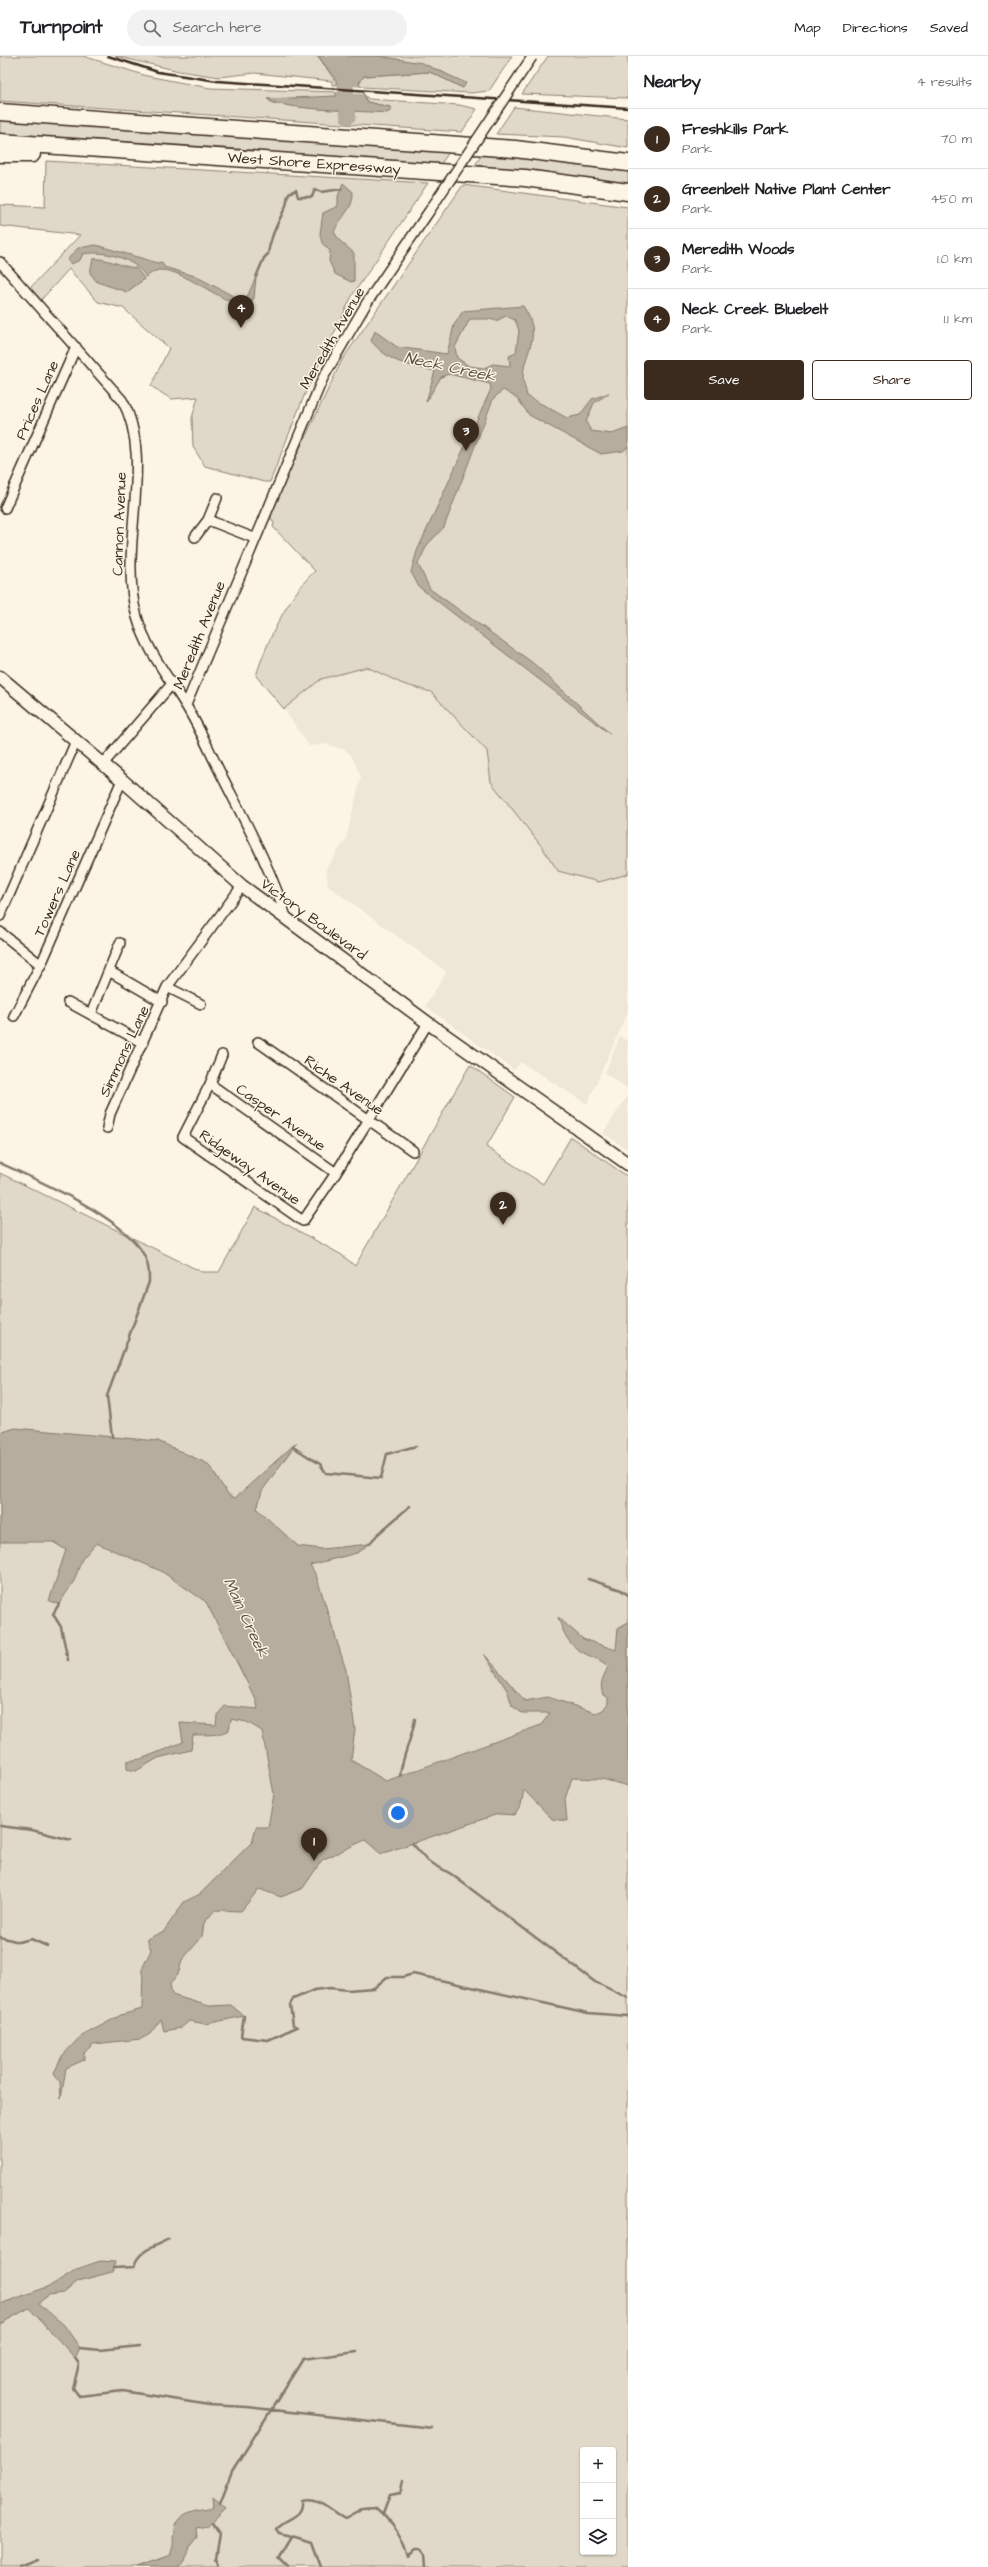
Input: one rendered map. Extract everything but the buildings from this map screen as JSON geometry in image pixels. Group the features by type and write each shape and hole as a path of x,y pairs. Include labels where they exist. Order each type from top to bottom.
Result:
{"highway":[{"name":"West Shore Expressway","path":"0,112 516,149 628,162"},
{"name":"West Shore Expressway","path":"0,142 524,178 628,192"},
{"path":"0,154 99,155 368,167"},
{"path":"524,178 628,199"}],"main road":[{"name":"Victory Boulevard","path":"0,677 122,780 242,886 428,1023 628,1164"}],"street":[{"name":"Meredith Avenue","path":"186,705 254,538 323,378 366,304 533,57"},
{"name":"Cannon Avenue","path":"0,262 122,400 132,422 136,447 130,553 132,590 143,633 150,650 186,705 270,875 287,920"},
{"name":"Prices Lane","path":"5,508 76,347"},
{"path":"195,537 208,520 217,498"},
{"path":"208,520 254,538"},
{"path":"103,764 172,685"},
{"path":"1,910 76,741"},
{"name":"Towers Lane","path":"14,1016 41,965 122,780"},
{"name":"Simmons Lane","path":"107,1128 110,1114 162,1002 167,987 242,886"},
{"path":"0,932 41,965"},
{"path":"91,1014 120,943"},
{"path":"109,971 162,1002"},
{"path":"167,987 202,1004"},
{"path":"68,1002 143,1044"},
{"name":"Ridgeway Avenue","path":"222,1055 210,1084 183,1137 303,1221 336,1173 428,1023"},
{"name":"Riche Avenue","path":"258,1042 413,1151"},
{"name":"Casper Avenue","path":"210,1084 336,1173"}],"shaded area":[{"path":"0,56 83,56 147,76 210,88 338,92 336,96 330,98 268,99 272,103 311,108 390,107 367,102 362,93 369,99 459,105 477,109 462,132 0,101"},
{"path":"115,56 318,56 338,85 332,85 332,81 255,73 219,77 179,71"},
{"path":"354,56 512,56 489,91 471,93 362,87 359,83 364,76 430,72 463,88 441,70"},
{"path":"548,56 628,56 628,98 522,94"},
{"path":"514,107 628,119 628,148 564,137 496,134"},
{"path":"0,117 452,148 440,165 0,135"},
{"path":"483,153 628,168 628,185 475,165"},
{"path":"46,161 428,183 352,296 304,396 270,482 264,482 205,466 193,447 192,418 198,397 171,399 151,386 169,348 123,308 98,302 69,269 41,300 30,288 80,235 0,226 0,205 45,207"},
{"path":"463,185 628,207 628,874 599,882 558,871 542,847 491,782 487,751 431,692 403,684 367,667 321,679 284,709 256,676 272,634 296,592 315,571 273,527 274,523 271,519 271,509 342,360"},
{"path":"367,667 403,684 443,696 486,745 558,871 599,882 628,874 628,1012 587,1104 521,1062 514,1070 425,1006 447,972 328,886 326,869 346,839 361,777 351,755 345,750 326,744 309,746 284,709 321,679"},
{"path":"620,1036 628,1042 628,1089 605,1073"},
{"path":"470,1065 515,1097 486,1147 543,1184 571,1137 628,1177 628,2567 0,2567 0,1173 202,1272 219,1272 255,1207 342,1255 355,1266"},
{"path":"628,1095 628,1150 603,1133"}],"water":[{"path":"318,56 378,56 422,63 466,83 463,88 430,72 364,76 359,83 367,102 390,107 392,110 387,113 304,108 275,103 267,99 336,96 337,81"},
{"path":"343,183 353,192 353,198 349,208 334,232 340,241 354,253 354,281 351,282 335,274 329,261 330,251 322,243 320,234 323,213 338,206 338,196"},
{"path":"96,245 158,263 162,262 164,267 195,276 237,298 247,297 256,277 254,298 250,304 242,305 232,302 195,282 171,272 158,270 146,277 141,270 127,260 100,253 83,254 80,260 71,264 67,260 78,248"},
{"path":"93,259 103,259 136,268 144,278 127,292 97,282 90,273"},
{"path":"523,306 532,326 531,343 524,367 523,377 527,396 567,418 580,415 592,399 609,393 594,403 586,422 591,431 612,434 628,428 628,447 623,451 601,454 529,415 517,398 503,390 493,399 444,527 427,545 418,564 430,589 533,663 610,734 419,587 411,572 417,551 491,389 490,384 449,374 441,377 426,402 435,371 407,365 392,359 371,341 375,331 397,347 447,354 454,325 463,311","holes":["506,316 515,320 519,330 516,353 509,356 510,366 493,364 484,368 469,366 457,358 455,347 470,319 490,319 496,321"]},
{"name":"Main Creek","path":"15,1428 158,1441 208,1464 228,1494 235,1498 297,1442 262,1491 257,1509 298,1546 322,1549 369,1544 357,1553 310,1565 316,1575 346,1670 355,1729 351,1760 386,1781 541,1725 550,1713 522,1713 512,1706 508,1692 484,1654 525,1701 548,1697 596,1713 603,1710 608,1703 608,1698 603,1695 602,1684 603,1677 608,1667 572,1645 563,1630 558,1617 583,1639 616,1650 618,1628 628,1622 628,1786 602,1779 572,1778 565,1799 567,1821 552,1819 524,1790 521,1805 515,1815 498,1814 381,1854 365,1840 322,1860 303,1888 281,1897 259,1889 241,1911 215,1910 204,1923 202,1937 182,1960 179,1972 170,1984 172,1995 209,2006 231,2005 244,2016 206,2024 189,2021 181,2028 164,2031 161,2019 150,2034 141,2039 93,2044 84,2053 84,2060 66,2068 61,2099 60,2082 54,2074 61,2057 80,2037 121,2015 142,2009 143,1967 151,1950 147,1939 164,1931 184,1902 200,1894 252,1842 256,1827 268,1827 274,1794 262,1731 247,1722 231,1719 229,1730 215,1734 193,1735 191,1750 158,1758 136,1771 127,1769 127,1761 141,1759 183,1742 180,1723 216,1725 217,1715 225,1706 258,1709 256,1700 206,1602 161,1571 96,1543 82,1559 74,1581 59,1604 49,1601 66,1550 53,1542 0,1542 0,1433"},
{"path":"100,2261 115,2262 112,2272 78,2281 64,2293 49,2295 38,2303 64,2325 80,2348 75,2358 29,2308 0,2324 0,2304 50,2286 77,2269"},
{"path":"213,2497 226,2508 207,2526 196,2528 197,2538 189,2548 185,2562 177,2567 137,2567 170,2555 173,2545 174,2530 179,2519 189,2512 214,2507"}],"pier":[{"path":"336,85 364,87 363,94 335,92"}],"waterway":[{"name":"Neck Creek","path":"335,56 344,66 348,116"},
{"path":"256,277 264,258 268,254 272,236 286,206 289,193 296,190 298,197 312,197 315,189 321,192 342,189"},
{"path":"0,1163 36,1179 100,1214 119,1227 134,1241 146,1258 149,1282 107,1396 112,1437"},
{"path":"293,1447 320,1464 326,1473 381,1478 387,1454 416,1446"},
{"path":"369,1544 378,1534 410,1506"},
{"path":"588,1579 621,1590 628,1595"},
{"path":"59,1604 53,1614 61,1627 68,1660"},
{"path":"400,1776 415,1719"},
{"path":"0,1826 32,1830 71,1840"},
{"path":"412,1843 428,1861 451,1874 595,1982 628,1998"},
{"path":"0,1937 19,1942 31,1939 47,1946"},
{"path":"244,2016 241,2037 268,2040 297,2027 293,2025 290,2005 293,1999 314,1990 330,1988 348,1990 374,1988 387,1977 403,1977 413,1974 588,2013 628,2016"},
{"path":"113,2268 134,2267 136,2261 143,2253 169,2239"},
{"path":"80,2348 99,2350 140,2346"},
{"path":"220,2503 232,2472 303,2359 357,2352"},
{"path":"75,2358 79,2364 73,2388 79,2396 123,2391 209,2405 247,2407 432,2428"},
{"path":"383,2514 390,2495 401,2493 404,2480"},
{"path":"288,2567 279,2558 292,2536 279,2533 276,2529 297,2514 302,2506 302,2500 308,2499 325,2505 345,2518 363,2508 375,2507 396,2530 403,2543 408,2558 416,2548 422,2548 425,2554 426,2567"},
{"path":"211,2522 220,2533 216,2560 219,2567"},
{"path":"292,2536 311,2542 320,2567"},
{"path":"19,2567 37,2560"}],"railway":[{"path":"108,56 158,72 217,81 628,108"}],"place":[{"name":"Neck Creek Bluebelt","path":"241,328"},
{"name":"Meredith Woods","path":"466,451"},
{"name":"Greenbelt Native Plant Center","path":"503,1225"},
{"name":"Freshkills Park","path":"314,1861"}]}
